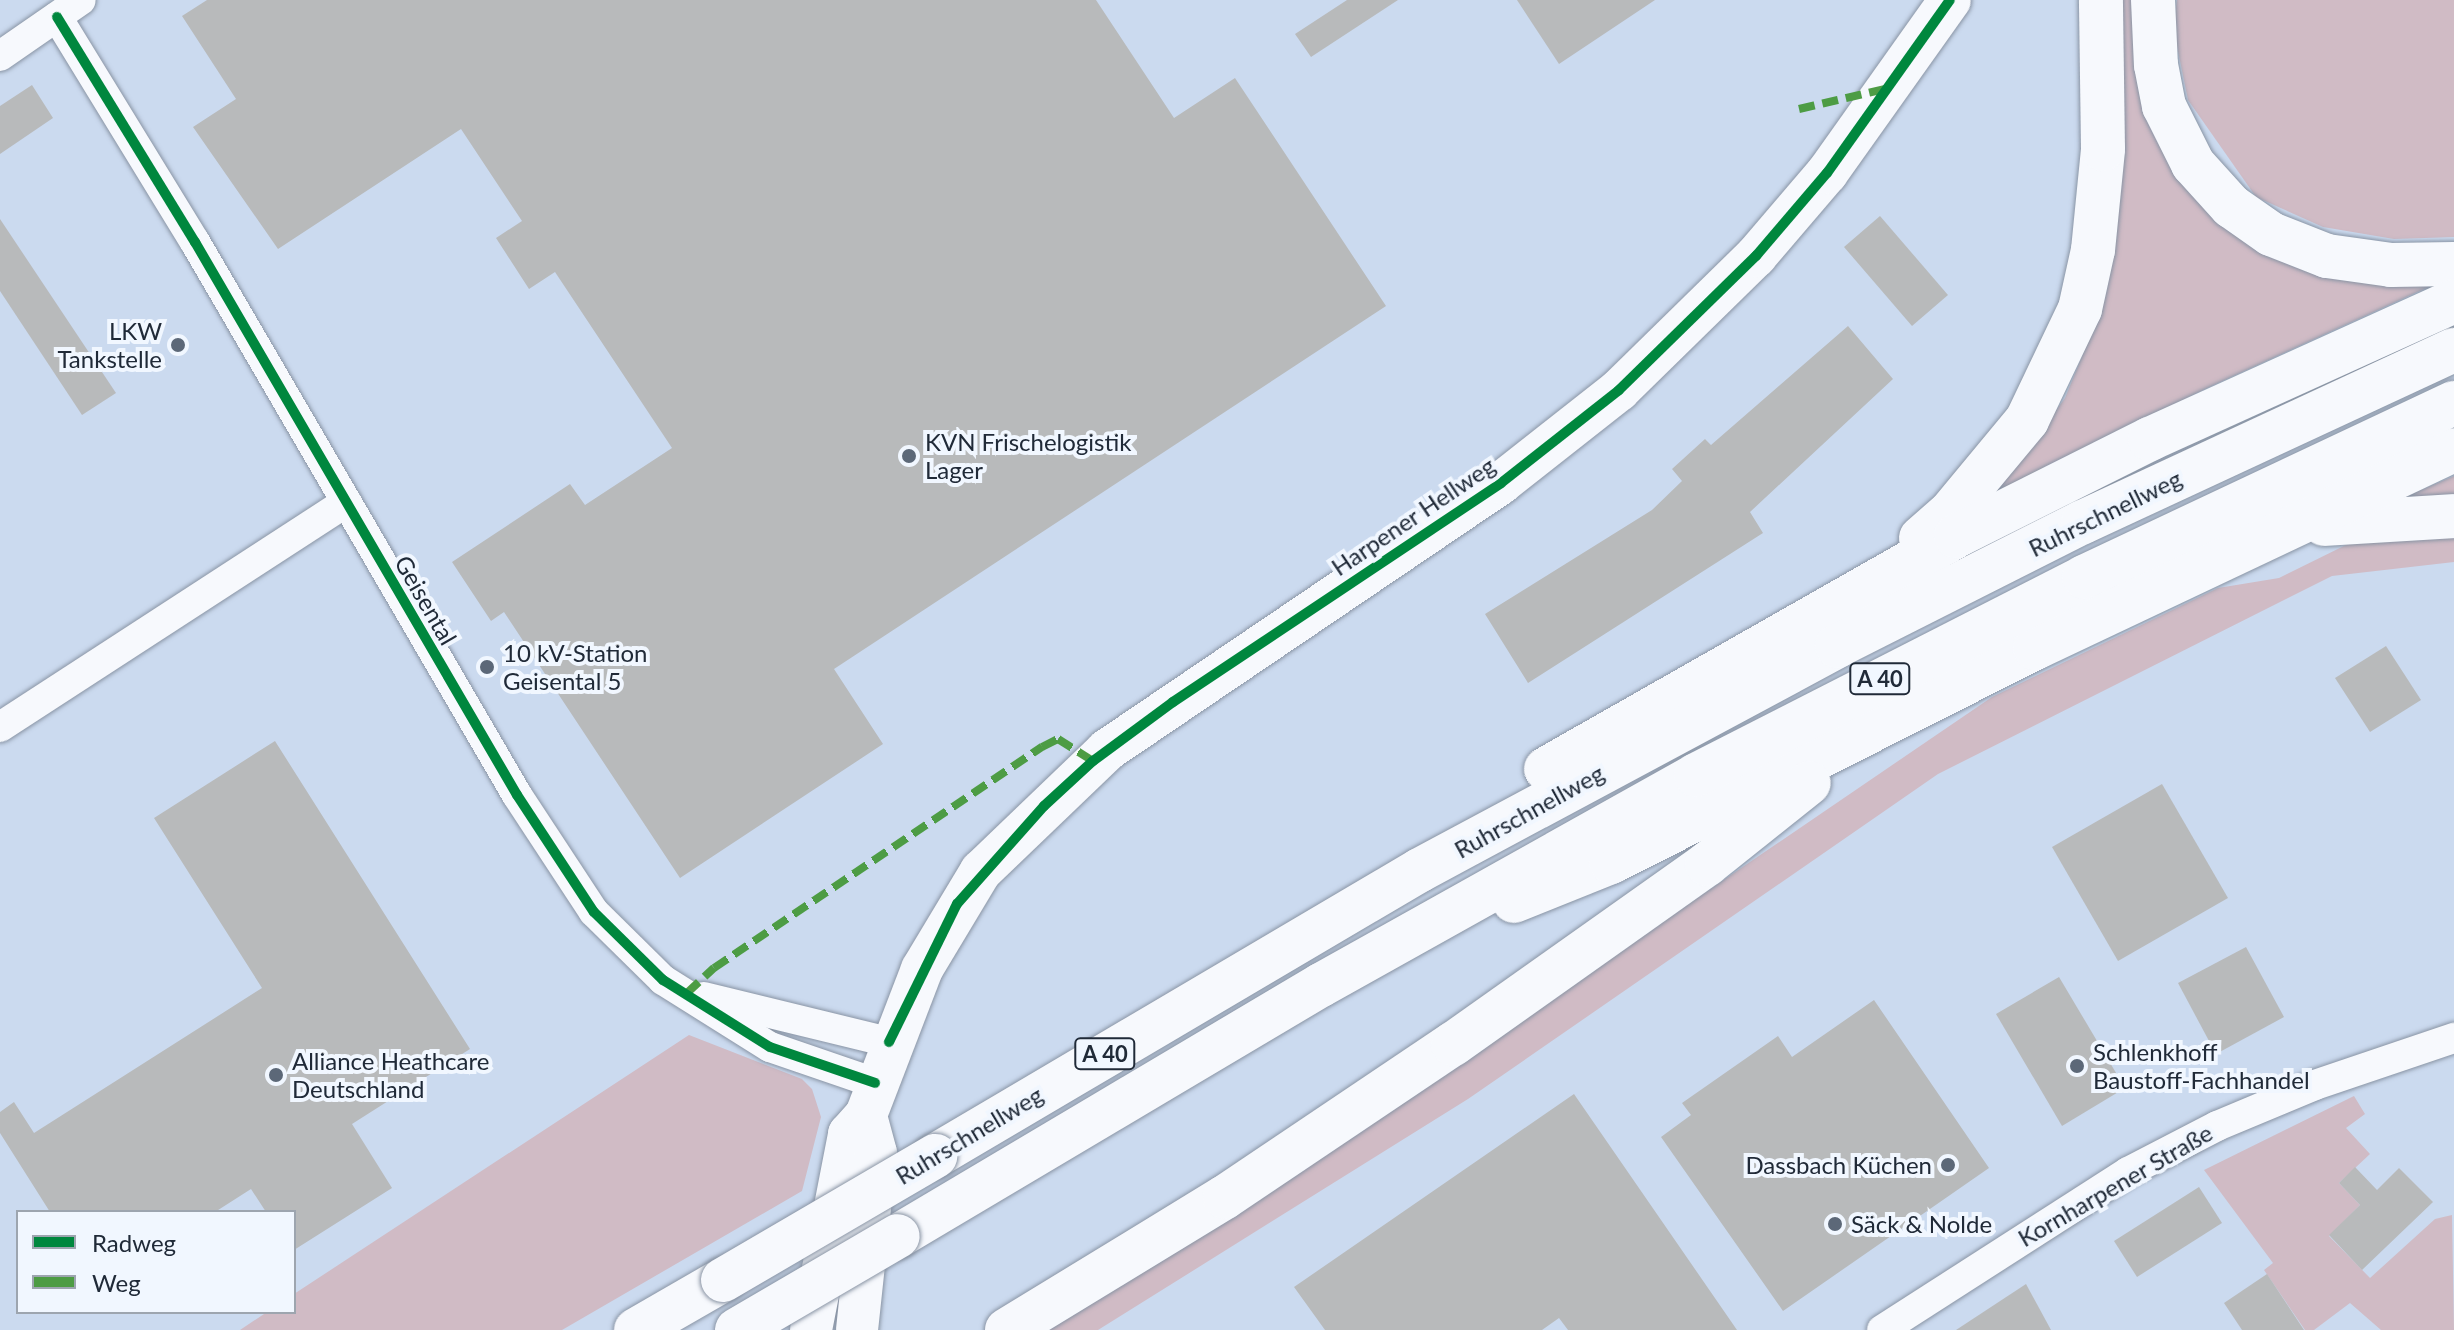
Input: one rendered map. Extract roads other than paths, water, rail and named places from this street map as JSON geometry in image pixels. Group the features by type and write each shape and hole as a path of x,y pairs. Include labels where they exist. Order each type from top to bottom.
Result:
{"highway":[{"path":"1832,603 1901,556 1949,514 2018,432 2055,368 2087,284 2097,217 2103,149 2101,0"},
{"path":"2153,0 2156,65 2164,106 2193,164 2231,206 2271,234 2327,256 2391,265 2454,264"},
{"path":"1420,870 1545,769 1832,603 2150,439 2454,301"},
{"name":"Ruhrschnellweg","path":"636,1330 1420,870 1959,584 2454,350"},
{"name":"Ruhrschnellweg","path":"737,1330 1321,985 1872,683 2454,403"},
{"path":"1321,985 1406,944 1611,862 2248,545 2454,450"},
{"path":"2248,545 2332,522 2454,516"},
{"path":"1007,1330 1225,1197 1453,1044 1670,891 1909,712"}],"main road":[{"name":"Harpener Hellweg","path":"816,1324 841,1159 849,1134 871,1099 889,1042 957,904 1044,806 1093,761 1173,702 1501,483 1619,390 1756,256 1827,173 1950,0"},
{"path":"857,1330 876,1153 871,1099"}],"street":[{"name":"Geisental","path":"69,9 346,502 550,849 594,912 663,980 770,1047 871,1099"},
{"path":"0,56 69,9"},
{"path":"0,727 346,502"},
{"name":"Geisental","path":"687,993 889,1042"},
{"name":"Kornharpener Straße","path":"1882,1330 2128,1172 2217,1126 2315,1085 2454,1038"}],"place":[{"name":"LKW Tankstelle","path":"178,345"},
{"name":"KVN Frischelogistik Lager","path":"909,456"},
{"name":"10 kV-Station Geisental 5","path":"487,667"},
{"name":"Schlenkhoff Baustoff-Fachhandel","path":"2077,1066"},
{"name":"Alliance Heathcare Deutschland","path":"276,1075"},
{"name":"Dassbach Küchen","path":"1948,1165"},
{"name":"Säck & Nolde","path":"1835,1224"}]}
